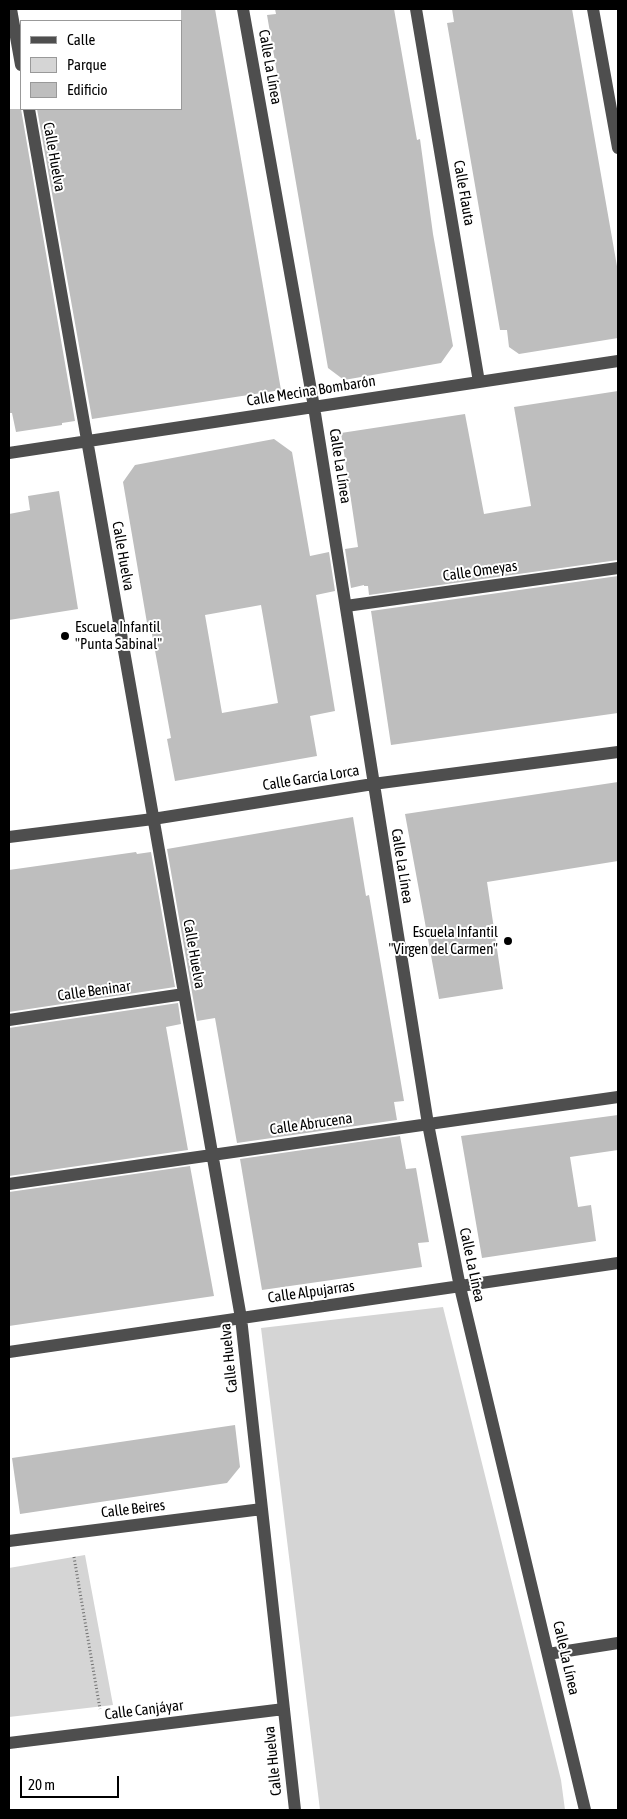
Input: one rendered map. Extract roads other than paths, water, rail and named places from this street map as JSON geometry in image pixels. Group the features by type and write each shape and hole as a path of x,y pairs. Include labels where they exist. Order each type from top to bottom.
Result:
{"street":[{"path":"11,9 20,59"},
{"name":"Calle La Línea","path":"243,9 314,407 372,784 428,1124 460,1287 585,1810"},
{"name":"Calle Flauta","path":"416,9 479,382"},
{"path":"593,9 618,148"},
{"name":"Calle Huelva","path":"29,110 241,1318 295,1810"},
{"name":"Calle Mecina Bombarón","path":"9,453 618,361"},
{"name":"Calle Omeyas","path":"346,606 618,568"},
{"name":"Calle García Lorca","path":"9,837 153,819 372,784 618,752"},
{"name":"Calle Beninar","path":"9,1020 184,994"},
{"name":"Calle Abrucena","path":"9,1184 618,1097"},
{"name":"Calle Alpujarras","path":"9,1352 618,1263"},
{"name":"Calle Beires","path":"9,1541 262,1509"},
{"path":"548,1654 618,1643"},
{"name":"Calle Canjáyar","path":"9,1743 284,1709"}],"place":[{"name":"Escuela Infantil \"Punta Sabinal\"","path":"65,636"},
{"name":"Escuela Infantil \"Virgen del Carmen\"","path":"508,941"}]}
